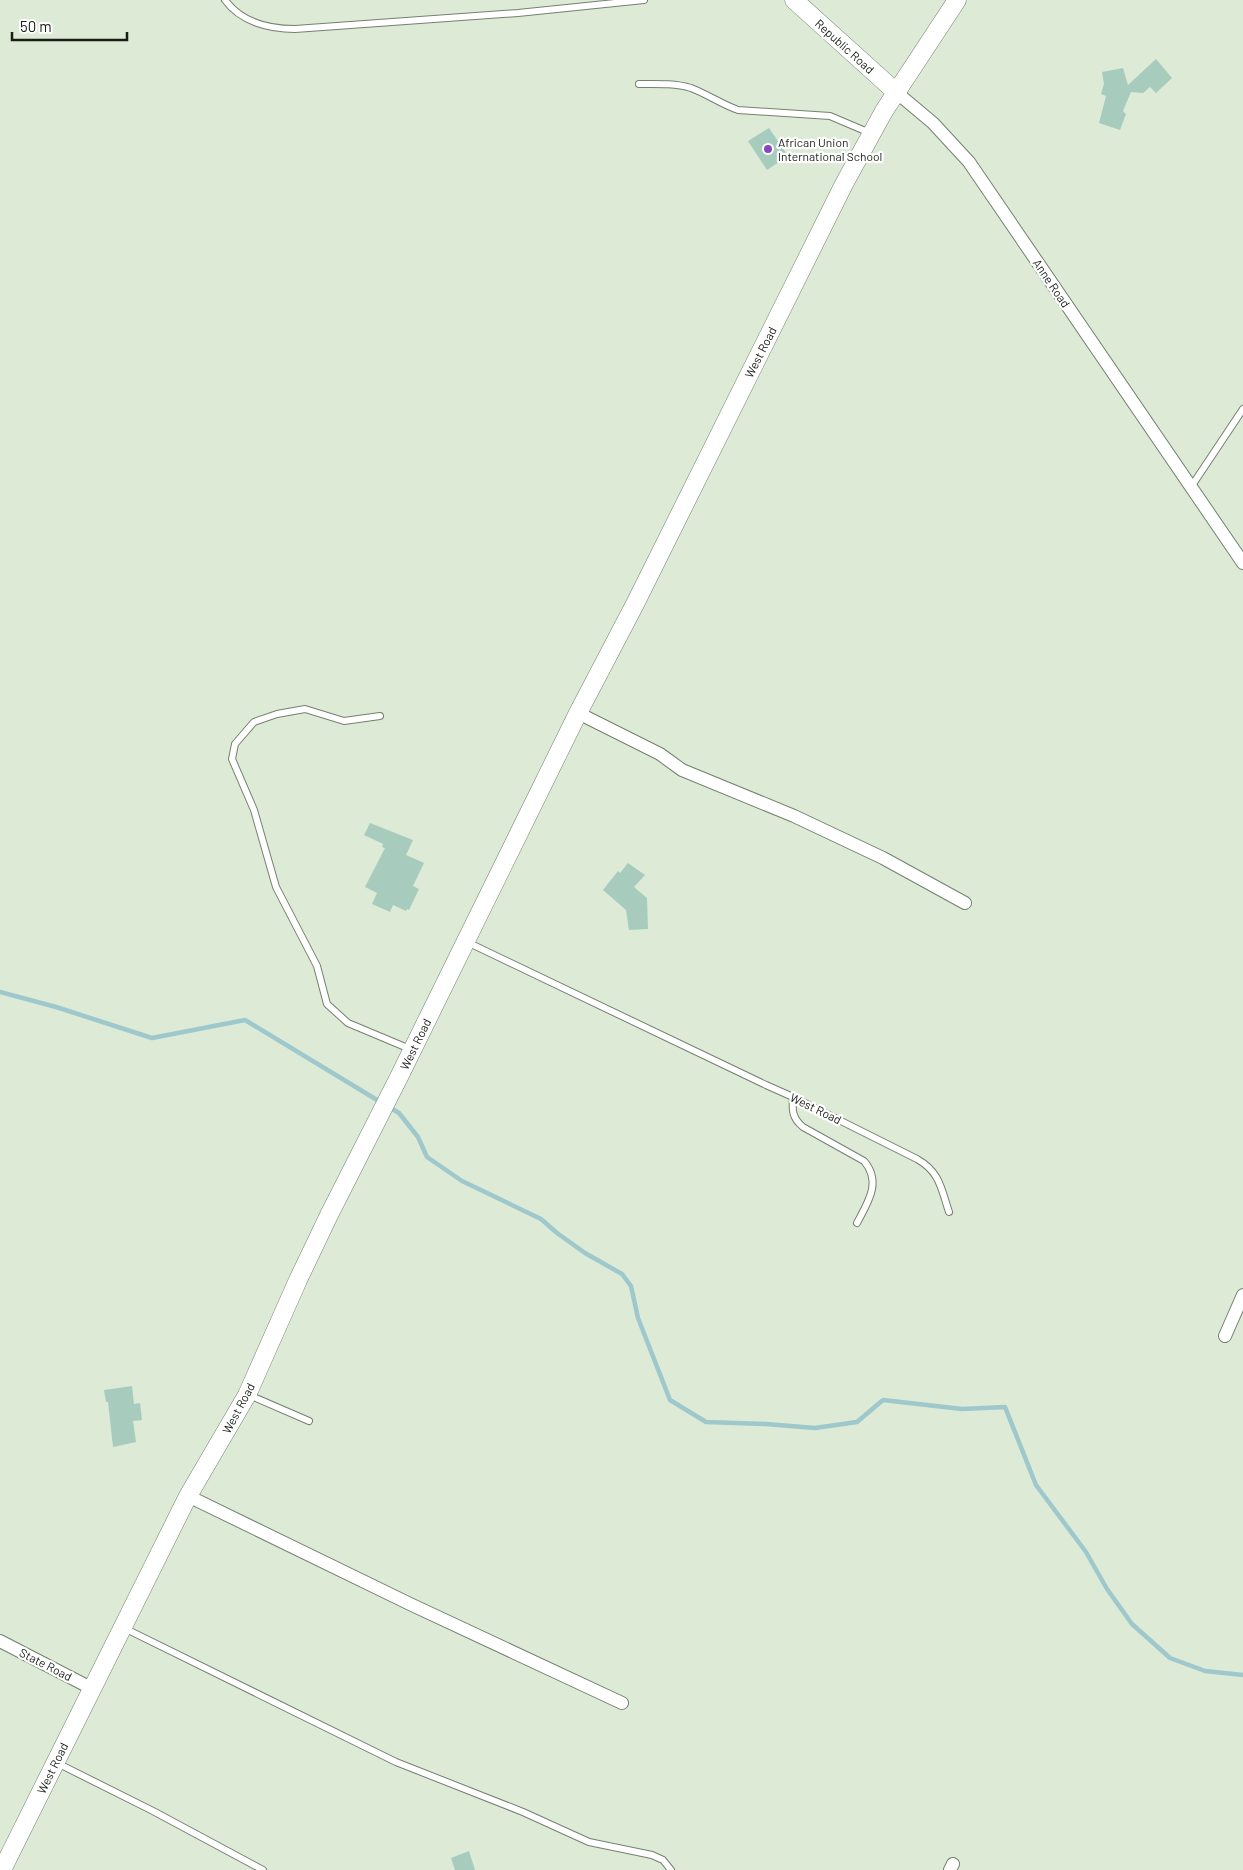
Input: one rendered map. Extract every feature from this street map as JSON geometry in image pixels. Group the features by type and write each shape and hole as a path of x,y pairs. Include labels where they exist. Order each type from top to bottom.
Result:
{"street":[{"name":"Republic Road","path":"794,0 896,92"},
{"name":"West Road","path":"2,1870 188,1496 247,1395 298,1280 578,713 617,640 871,133 896,92 958,0"},
{"name":"Anne Road","path":"896,92 933,123 969,162 1243,563"},
{"path":"578,713 660,754 687,772 794,816 883,858 965,903"},
{"path":"1225,1336 1243,1295"},
{"path":"188,1496 410,1604 622,1703"},
{"name":"State Road","path":"0,1640 91,1688"}],"lane":[{"path":"225,0 233,10 248,20 278,29 295,29 518,13 644,0"},
{"path":"639,84 692,88 724,105 738,110 830,116 871,133"},
{"path":"1190,488 1243,409"},
{"path":"380,716 344,721 305,709 277,714 254,722 235,744 232,759 254,810 276,887 317,966 327,1004 348,1023 412,1050"},
{"name":"West Road","path":"466,942 793,1097 926,1164 939,1181 949,1212"},
{"path":"793,1097 792,1110 796,1121 803,1127 864,1161 870,1168 874,1187 857,1223"},
{"path":"247,1395 309,1421"},
{"path":"123,1627 396,1762 523,1812 589,1842 652,1855 664,1860 671,1870"},
{"path":"55,1762 153,1811 262,1870"}],"building":[{"path":"1156,59 1172,78 1156,93 1150,87 1143,93 1131,92 1123,111 1126,114 1120,130 1099,123 1106,96 1101,94 1104,84 1102,72 1123,68 1128,85"},
{"name":"African Union International School","path":"769,128 788,156 767,170 748,141"},
{"path":"370,823 413,840 406,855 424,863 413,886 419,889 409,910 407,909 406,911 393,905 390,912 372,904 377,893 365,887 385,848 382,847 383,844 364,835"},
{"path":"628,863 645,875 634,887 647,898 648,929 629,930 626,910 603,890 618,871 620,873"},
{"path":"132,1386 134,1404 140,1403 142,1420 133,1421 136,1442 113,1447 108,1402 106,1402 104,1390"},
{"path":"469,1851 475,1870 455,1870 451,1858"}],"waterway":[{"path":"0,992 56,1007 152,1038 245,1020 382,1103"},
{"path":"389,1107 399,1113 418,1137 427,1157 462,1181 541,1219 585,1253 622,1274 631,1286 638,1318 670,1400 706,1422 815,1428 857,1422 883,1400 962,1409 1005,1407 1036,1485 1086,1552 1107,1589 1132,1624 1170,1658 1205,1671 1243,1675"}],"place":[{"name":"African Union International School","path":"768,149"}]}
